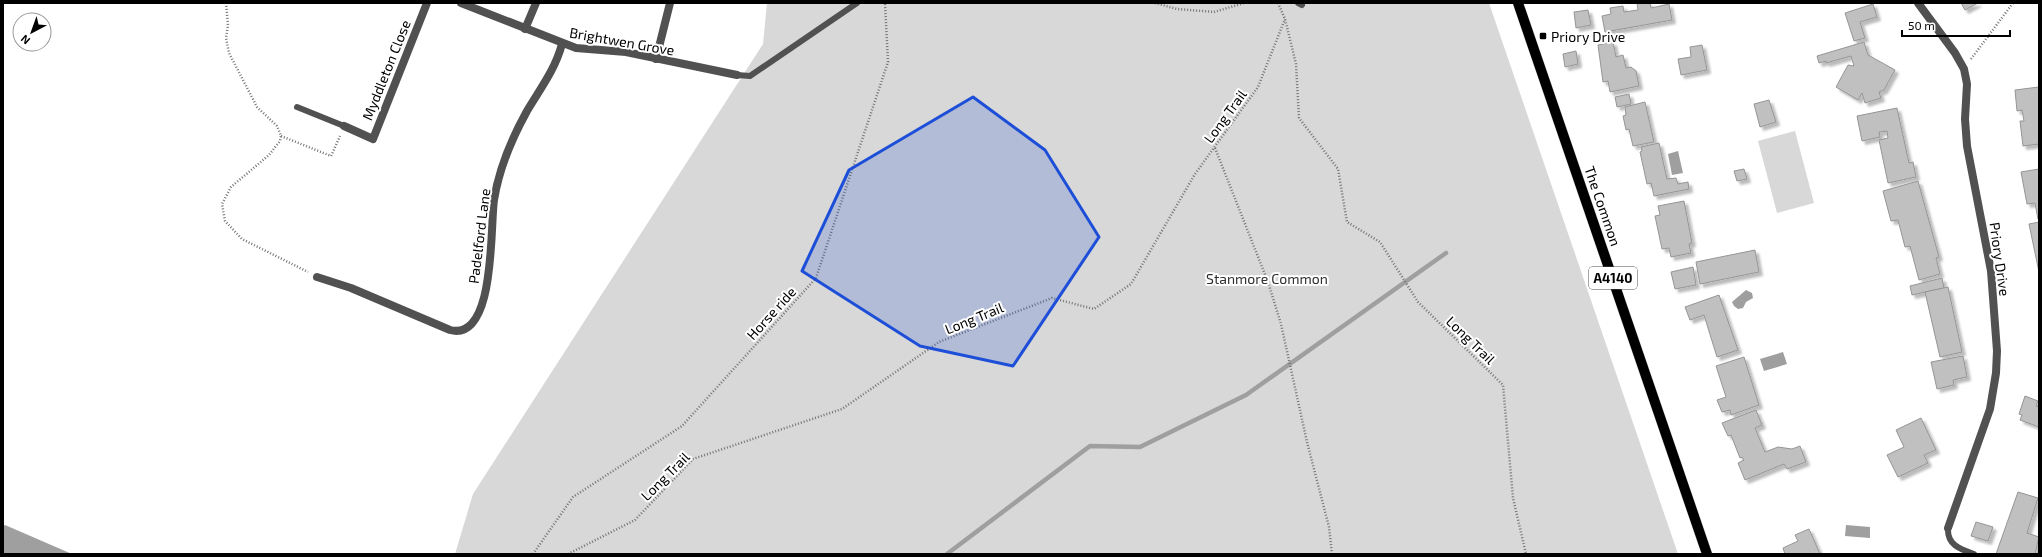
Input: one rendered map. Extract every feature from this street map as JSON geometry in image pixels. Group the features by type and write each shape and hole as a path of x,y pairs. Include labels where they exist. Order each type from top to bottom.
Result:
{"main road":[{"name":"The Common","path":"1518,3 1707,554"}],"street":[{"name":"Myddleton Close","path":"344,126 373,139 427,3"},
{"name":"Brightwen Grove","path":"461,3 562,44 576,48 626,52 737,74"},
{"path":"525,29 536,3"},
{"path":"656,59 670,3"},
{"name":"Priory Drive","path":"1918,3 1955,53 1964,69 1967,84 1965,119 1967,146 1991,271 1997,351 1996,373 1990,409 1948,528"},
{"name":"Padelford Lane","path":"317,277 351,288 450,330 462,331 471,326 484,297 489,277 493,240 494,200 505,159 519,126 549,78 558,59 562,44"}],"lane":[{"path":"737,74 750,76 857,3"},
{"path":"296,107 344,126"},
{"path":"1948,528 1948,534 1952,543 1960,549 1974,554"}],"path":[{"path":"226,3 228,25 226,38 229,53 257,107 277,126 281,136 280,141 269,156 231,187 222,204 222,212 229,226 242,239 317,277"},
{"name":"Horse ride","path":"533,554 573,497 682,426 816,278 888,62 885,3"},
{"path":"1155,3 1177,10 1214,12 1244,3"},
{"name":"Long Trail","path":"1278,3 1285,19 1296,64 1299,118 1338,169 1346,222 1380,242 1418,302 1503,385 1513,498 1526,554"},
{"path":"1964,69 2012,3"},
{"name":"Long Trail","path":"568,554 635,520 693,459 842,409 939,342 1052,298 1094,309 1131,284 1195,174 1258,88 1285,19"},
{"path":"281,136 331,156 344,126"},
{"path":"1215,147 1268,282 1281,324 1307,442 1329,528 1332,554"}],"highlighted area":[{"path":"973,97 1045,150 1099,237 1013,366 920,346 802,271 849,170"}],"green space":[{"name":"Stanmore Common","path":"767,3 1489,3 1678,554 455,554 473,494 763,44"},
{"path":"1795,131 1814,203 1777,213 1758,141"}],"shaded area":[{"path":"1678,151 1683,173 1672,175 1668,154"},
{"path":"1746,290 1752,293 1753,298 1746,302 1743,308 1738,309 1732,302"},
{"path":"1783,352 1787,364 1764,371 1760,359"},
{"path":"5,525 72,554 3,554 3,526"},
{"path":"1846,525 1870,527 1870,538 1845,536"}],"building":[{"path":"1637,3 1650,3 1651,8 1669,4 1672,20 1605,32 1602,16 1611,14 1610,8 1623,6 1624,12 1638,10"},
{"path":"1961,3 1978,3 1965,10"},
{"path":"1873,4 1877,17 1860,22 1865,38 1854,41 1845,13"},
{"path":"1588,10 1591,25 1576,28 1574,12"},
{"path":"1613,42 1616,57 1623,55 1626,68 1631,67 1636,71 1639,86 1610,92 1608,81 1603,82 1598,45"},
{"path":"1864,42 1868,55 1895,70 1884,90 1879,92 1881,98 1865,103 1862,93 1858,100 1836,87 1848,65 1854,66 1851,56 1826,63 1826,61 1819,63 1817,56"},
{"path":"1702,45 1707,70 1681,75 1678,59 1691,57 1690,47"},
{"path":"1576,51 1578,64 1565,67 1563,54"},
{"path":"2039,87 2039,144 2023,146 2020,121 2024,121 2022,110 2017,111 2015,90"},
{"path":"1629,94 1631,104 1617,107 1615,97"},
{"path":"1769,100 1776,122 1760,127 1754,104"},
{"path":"1645,102 1654,142 1633,146 1629,129 1626,130 1623,116 1626,115 1625,107"},
{"path":"1897,108 1909,163 1913,162 1916,177 1888,183 1879,140 1888,138 1887,131 1879,132 1880,137 1862,141 1857,116"},
{"path":"1659,143 1667,179 1676,178 1678,184 1688,182 1689,189 1654,196 1651,183 1647,184 1640,152 1642,151 1641,147"},
{"path":"1744,169 1747,179 1737,181 1734,171"},
{"path":"2039,169 2038,219 2035,203 2027,204 2021,172"},
{"path":"1918,181 1939,257 1936,258 1940,274 1919,280 1910,246 1905,247 1898,220 1891,221 1883,191"},
{"path":"1684,201 1692,243 1689,244 1691,253 1671,257 1669,248 1662,249 1655,216 1660,215 1658,206"},
{"path":"2039,222 2039,272 2029,224"},
{"path":"1755,250 1759,272 1700,284 1696,262"},
{"path":"1693,267 1696,285 1675,289 1671,272"},
{"path":"1942,278 1944,288 1912,295 1910,286"},
{"path":"1948,287 1962,352 1940,357 1925,292"},
{"path":"1719,295 1738,350 1717,357 1704,315 1690,320 1685,307"},
{"path":"1963,356 1967,377 1953,380 1954,385 1937,389 1931,362"},
{"path":"1744,357 1759,405 1731,415 1730,410 1722,412 1717,400 1726,397 1716,366"},
{"path":"2025,396 2038,401 2036,406 2039,407 2039,427 2020,420 2022,415 2019,414"},
{"path":"1756,410 1762,425 1755,428 1765,452 1778,447 1792,449 1800,446 1806,462 1787,469 1784,464 1745,480 1738,463 1744,460 1742,457 1740,458 1731,435 1728,436 1722,423"},
{"path":"1921,418 1936,450 1924,455 1928,463 1898,477 1887,455 1904,447 1896,430"},
{"path":"2018,492 2038,498 2027,533 2039,537 2035,554 1996,554"},
{"path":"1976,522 1993,527 1988,541 1971,536"},
{"path":"1809,529 1820,554 1785,554 1783,548 1798,541 1795,535"}],"waterway":[{"path":"947,554 1090,446 1140,447 1246,395 1446,253"}],"place":[{"name":"Priory Drive","path":"1543,36"}]}
